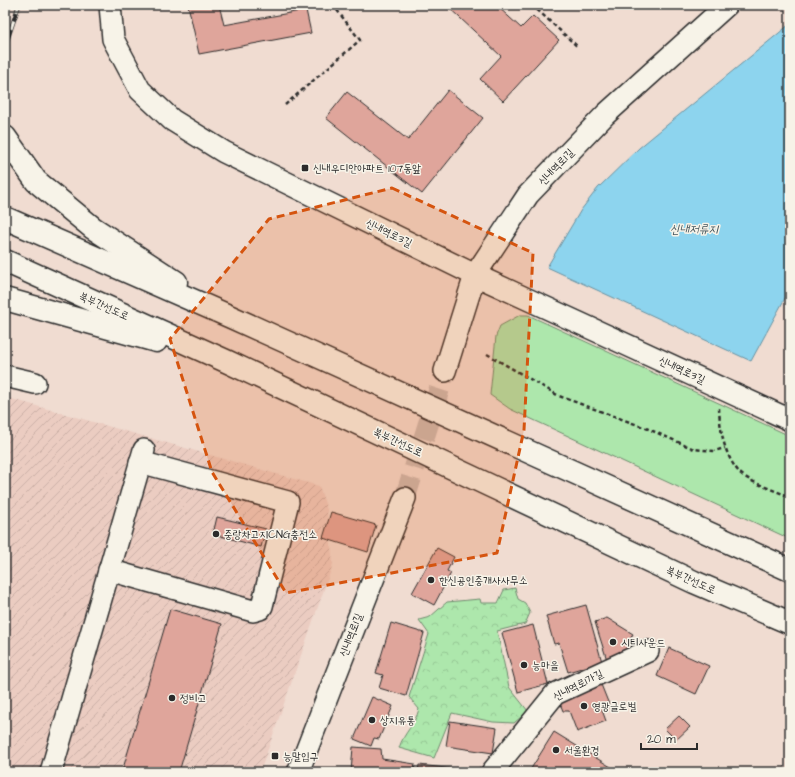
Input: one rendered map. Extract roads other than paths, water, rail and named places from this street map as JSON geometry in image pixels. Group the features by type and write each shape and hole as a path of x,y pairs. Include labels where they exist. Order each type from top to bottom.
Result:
{"highway":[{"path":"5,137 36,181 93,228 231,317"},
{"path":"5,218 231,317 790,570"},
{"name":"북부간선도로","path":"5,261 226,361 694,582 790,623"},
{"path":"5,299 226,361"}],"street":[{"name":"신내역로3길","path":"110,5 112,39 140,90 172,120 224,152 726,400 790,420"},
{"name":"신내역로1길","path":"445,371 475,276 528,195 606,114 727,5"},
{"path":"5,376 35,383"},
{"path":"51,772 142,455 288,502 260,609 253,611 109,570"},
{"name":"신내역로1길","path":"298,772 405,498"},
{"name":"신내역로1가길","path":"492,772 555,694 648,651"}],"water":[{"name":"신내저류지","path":"790,24 790,289 751,361 547,267 581,210 598,188 639,148"}],"tunnel":[{"path":"405,498 445,371"}],"railway":[{"path":"5,46 19,5"}],"place":[{"name":"신내우디안아파트 107동앞","path":"305,168"},
{"name":"중랑차고지CNG충전소","path":"216,534"},
{"name":"한신공인중개사사무소","path":"431,580"},
{"name":"시티사운드","path":"613,642"},
{"name":"능마을","path":"524,665"},
{"name":"정비고","path":"172,698"},
{"name":"영광글로벌","path":"584,706"},
{"name":"상지유통","path":"372,720"},
{"name":"서울환경","path":"556,750"},
{"name":"능말입구","path":"275,756"}]}
